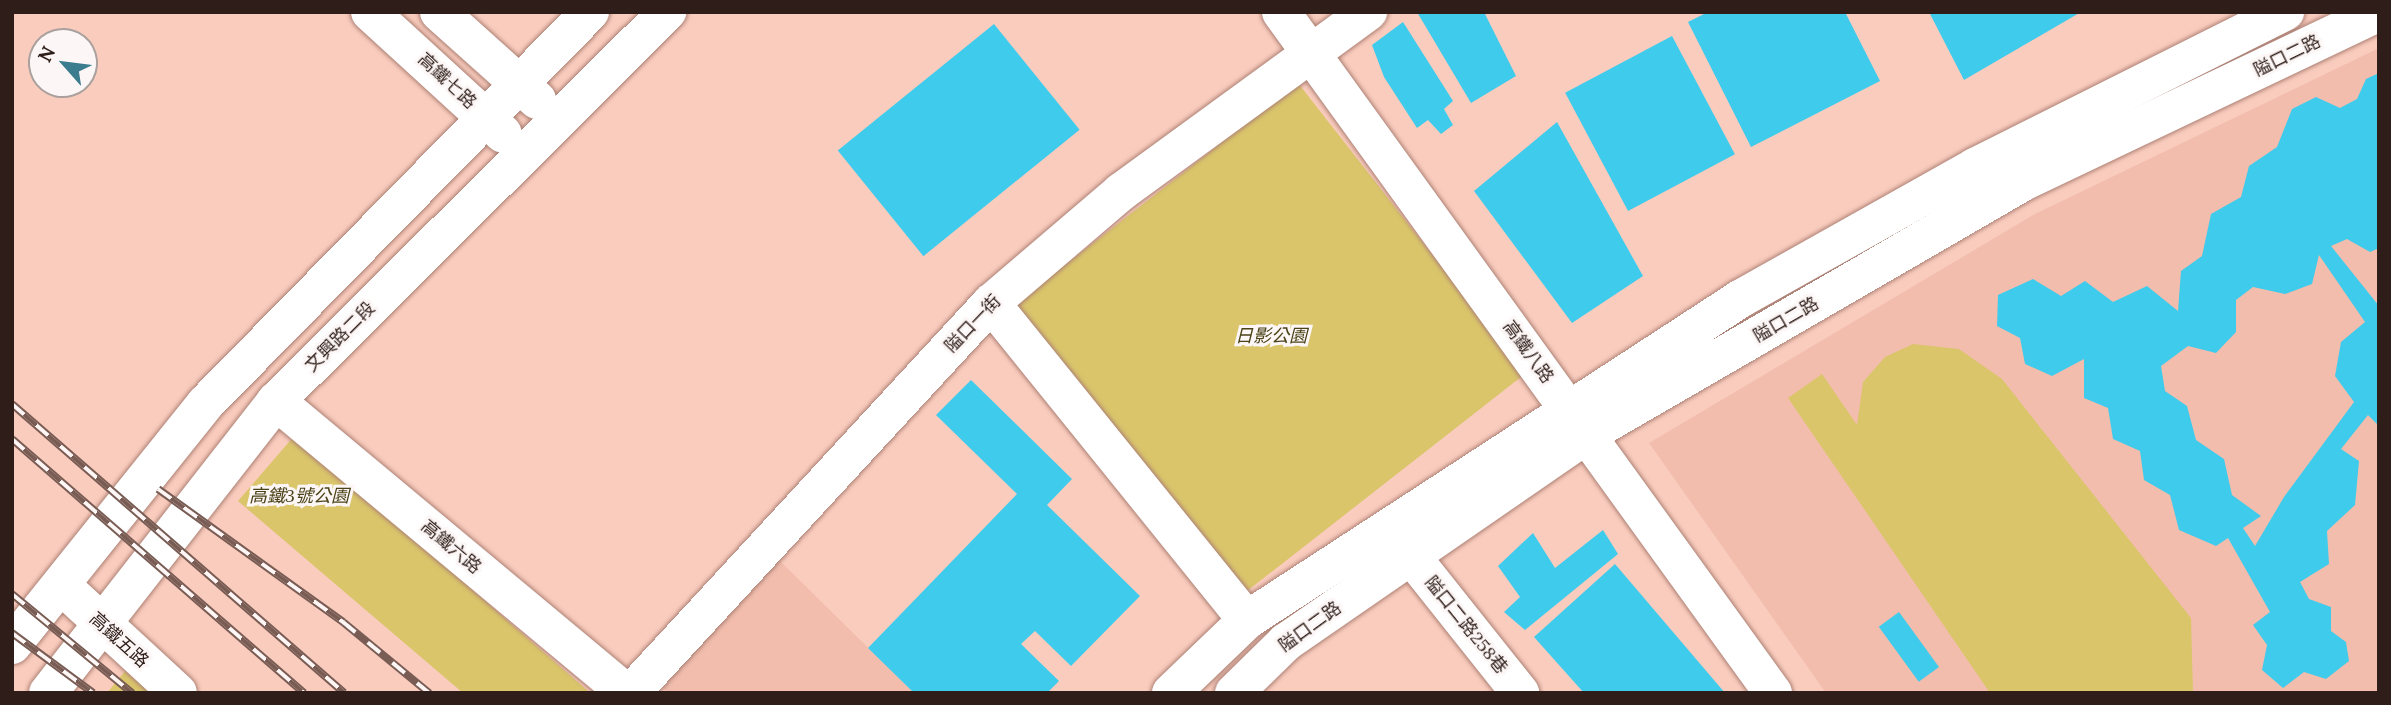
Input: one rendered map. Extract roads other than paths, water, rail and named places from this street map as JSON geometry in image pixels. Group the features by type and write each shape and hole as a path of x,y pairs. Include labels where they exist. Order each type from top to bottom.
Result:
{"street":[{"name":"高鐵七路","path":"370,12 522,152"},
{"path":"439,12 556,119"},
{"path":"12,645 206,402 590,12"},
{"name":"文興路二段","path":"48,693 103,627 276,401 522,152 667,12"},
{"name":"高鐵八路","path":"1281,12 1773,693"},
{"name":"隘口一街","path":"631,693 991,303 1121,192 1368,12"},
{"name":"隘口二路","path":"1234,693 1286,642 1412,557 1579,421 1740,299 1975,167 2285,12"},
{"name":"隘口二路","path":"1171,693 1247,620 1579,421 2023,182 2379,12"},
{"path":"991,303 1247,620"},
{"name":"高鐵六路","path":"276,401 626,693"},
{"name":"隘口二路258巷","path":"1412,557 1520,693"},
{"name":"高鐵五路","path":"61,585 103,627 178,693"}],"railway":[{"path":"12,404 344,693"},
{"path":"12,439 304,693"},
{"path":"158,489 343,622 429,693"},
{"path":"12,594 132,693"},
{"path":"12,633 93,693"}],"park label":[{"name":"日影公園","path":"1271,336"},
{"name":"高鐵3號公園","path":"299,496"}]}
